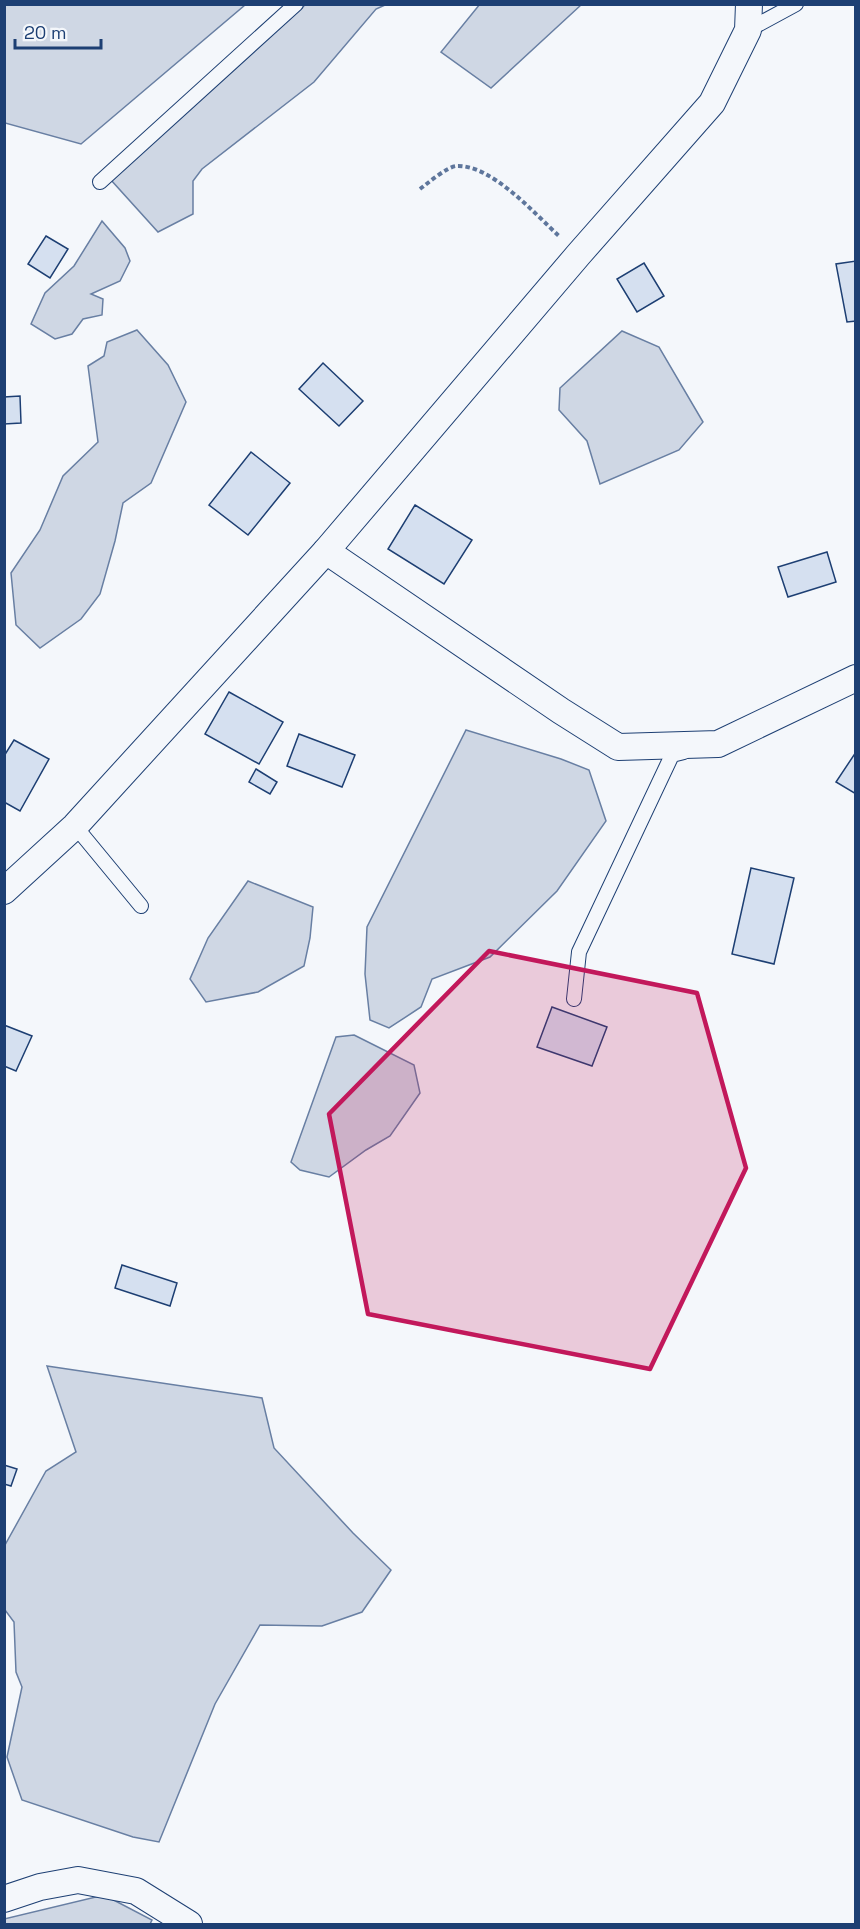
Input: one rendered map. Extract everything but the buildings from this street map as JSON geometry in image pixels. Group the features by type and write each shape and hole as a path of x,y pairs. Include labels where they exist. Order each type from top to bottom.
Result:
{"street":[{"path":"4,891 75,826 326,551 579,254 712,103 748,30 749,4"},
{"path":"326,551 561,711 618,747 718,744 855,678"},
{"path":"4,1899 40,1887 78,1880 136,1891 189,1924"}],"lane":[{"path":"100,182 296,4"},
{"path":"748,30 795,4"},
{"path":"574,999 579,952 672,754 718,744"},
{"path":"75,826 141,906"}],"path":[{"path":"420,189 453,166 471,168 488,175 507,189 579,254"}],"highlighted area":[{"path":"489,951 697,993 746,1168 650,1369 368,1314 329,1114"}],"shaded area":[{"path":"480,4 581,5 491,88 441,52"},
{"path":"4,5 245,5 81,144 5,123"},
{"path":"305,5 385,5 376,9 314,82 202,169 193,181 193,214 158,232 111,180"},
{"path":"102,221 125,248 130,261 120,281 91,294 103,299 102,315 83,319 72,334 55,339 31,324 45,293 74,266"},
{"path":"137,330 168,365 186,402 151,483 123,503 100,594 81,619 40,648 16,625 11,573 40,530 63,476 98,442 88,366 104,356 107,342"},
{"path":"622,331 659,347 703,422 679,450 600,484 587,441 559,410 560,388"},
{"path":"466,730 561,759 589,770 606,821 557,891 490,957 432,979 421,1007 389,1028 370,1020 365,974 367,927"},
{"path":"248,881 313,907 304,966 258,992 206,1002 190,979 208,938"},
{"path":"354,1035 414,1065 420,1093 390,1136 329,1177 300,1170 291,1162 336,1037"},
{"path":"47,1366 262,1398 274,1448 353,1533 391,1570 362,1612 322,1626 260,1625 215,1704 159,1842 133,1837 22,1800 7,1757 22,1687 16,1672 14,1622 5,1610 5,1545 46,1471 76,1452"},
{"path":"104,1895 152,1920 150,1924 5,1924 4,1919"}]}
